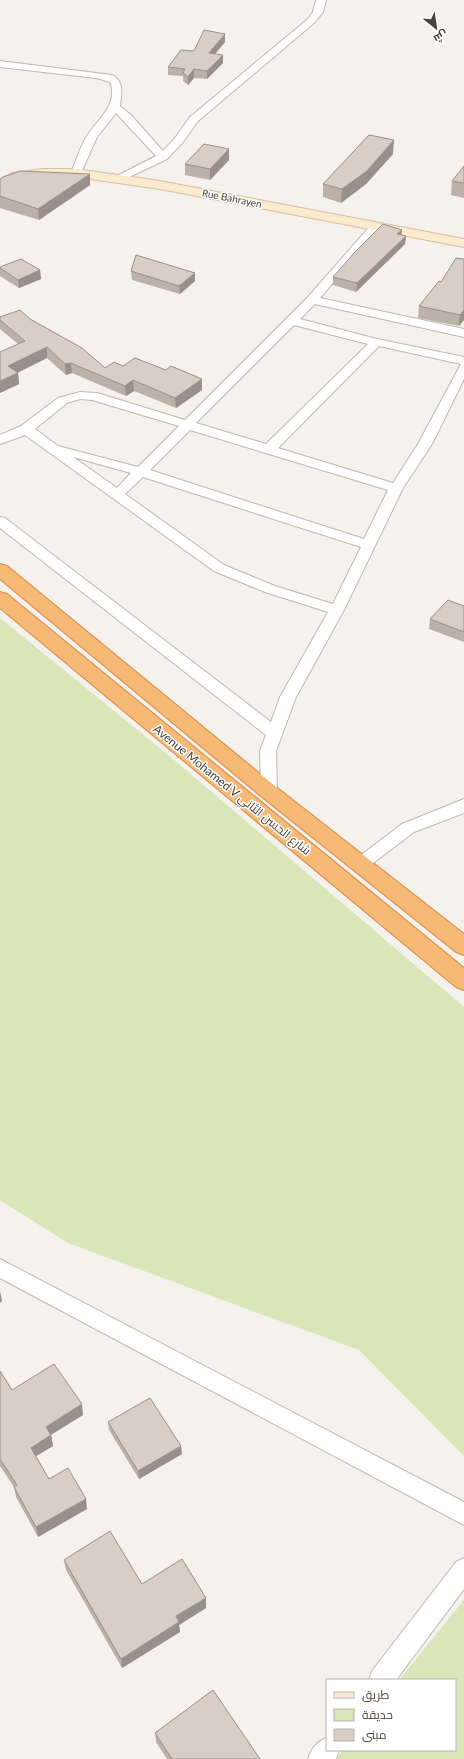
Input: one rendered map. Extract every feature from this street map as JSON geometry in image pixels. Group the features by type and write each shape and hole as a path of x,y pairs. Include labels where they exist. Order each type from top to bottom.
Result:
{"highway":[{"name":"Avenue Mohamed V شارع الحسن الثاني","path":"0,570 269,792 362,863 464,946"},
{"name":"Avenue Mohamed V شارع الحسن الثاني","path":"0,598 464,981"}],"street":[{"path":"119,179 163,157 179,140 194,119 261,61 311,21 318,12 321,0"},
{"path":"0,64 6,66 109,78 116,84 115,107 92,137 76,173"},
{"path":"115,107 127,117 163,157"},
{"name":"Rue Bahrayen","path":"0,185 18,176 43,173 76,173 168,186 464,243"},
{"path":"117,495 139,471 312,300 376,226"},
{"path":"312,300 464,333"},
{"path":"269,792 268,751 288,697 337,610 370,545 396,488 425,444 463,370 376,342 291,320"},
{"path":"268,450 376,342"},
{"path":"0,440 26,429 64,398 82,395 93,396 396,488"},
{"path":"26,429 219,568 270,589 337,610"},
{"path":"48,445 139,471 370,545"},
{"path":"0,521 274,733"},
{"path":"362,863 408,828 461,812"},
{"path":"0,1268 464,1514"},
{"path":"382,1679 464,1570"},
{"path":"320,1759 326,1751"}],"green space":[{"path":"0,618 173,759 464,1007 464,1456 359,1350 68,1243 0,1200"},
{"path":"464,1600 464,1759 336,1759 342,1751 456,1751 456,1679 400,1679"}],"building":[{"path":"204,30 225,34 209,53 223,55 207,71 194,69 188,77 183,73 185,69 168,67 181,50 194,51"},
{"path":"369,135 394,140 367,171 342,189 323,184"},
{"path":"204,144 229,149 210,169 185,164"},
{"path":"464,166 464,183 452,181"},
{"path":"20,171 90,174 38,209 0,196 0,179"},
{"path":"383,224 402,230 397,234 406,236 357,283 333,277 354,253"},
{"path":"136,255 195,273 179,286 131,271"},
{"path":"456,258 464,259 464,310 460,315 419,306 439,281 441,282"},
{"path":"21,259 40,270 18,280 0,268 0,267"},
{"path":"20,310 30,319 82,348 105,368 114,362 123,366 135,358 166,370 171,366 202,379 175,398 133,380 125,386 71,363 65,364 47,347 8,366 18,373 0,381 0,352 25,341 0,320 0,317"},
{"path":"448,600 464,606 464,632 430,619"},
{"path":"54,1364 82,1404 46,1427 51,1435 31,1448 49,1479 68,1468 86,1499 36,1527 14,1487 17,1485 0,1459 0,1371 12,1390"},
{"path":"150,1398 181,1446 138,1471 108,1422"},
{"path":"110,1531 142,1584 182,1559 206,1598 176,1616 179,1622 121,1659 64,1560"},
{"path":"213,1690 260,1759 172,1759 155,1733"}]}
